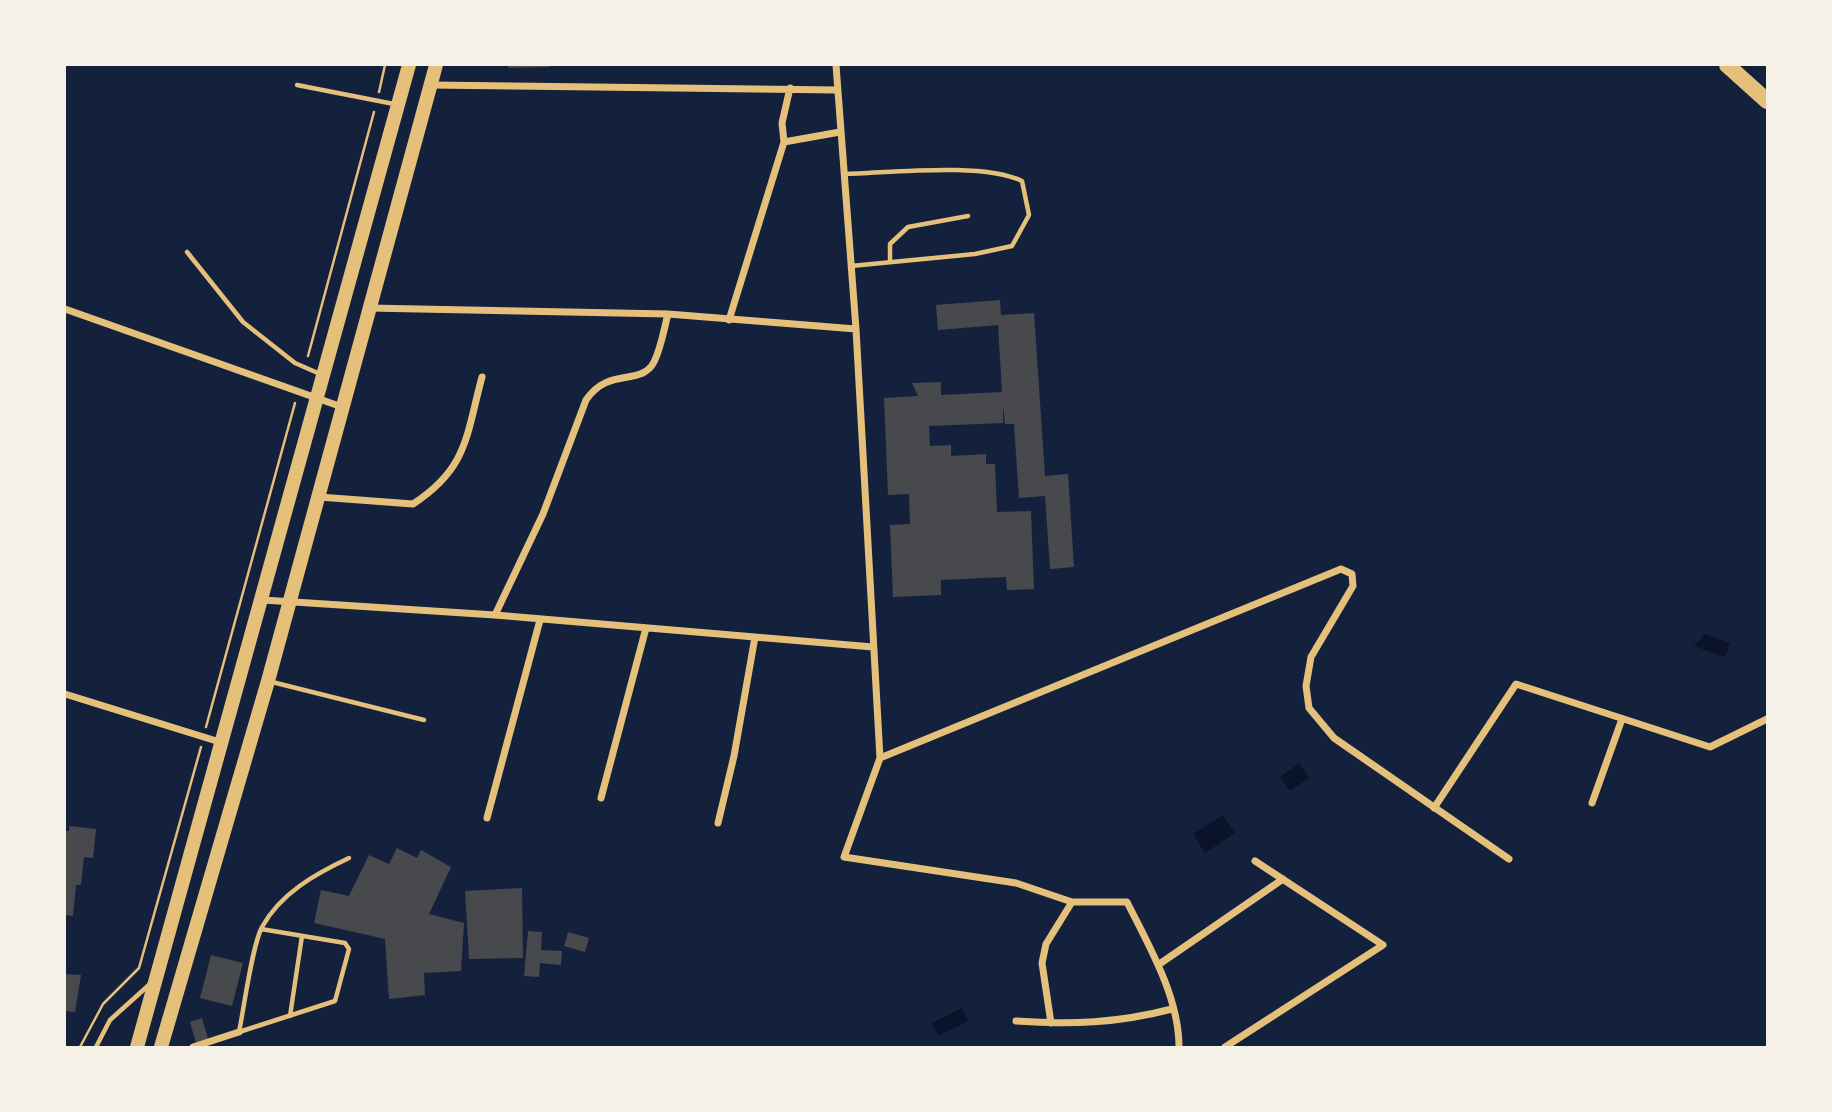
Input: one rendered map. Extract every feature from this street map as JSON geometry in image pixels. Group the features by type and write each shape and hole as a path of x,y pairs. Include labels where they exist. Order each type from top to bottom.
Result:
{"main road":[{"path":"137,1047 224,744 409,65"},
{"path":"161,1047 268,681 436,65"},
{"path":"1727,65 1767,101"}],"street":[{"path":"836,65 856,329 880,758 844,857 1016,883 1072,902 1128,902 1158,965 1172,1009 1179,1047"},
{"path":"431,85 837,90"},
{"path":"729,320 784,142 782,123 790,88"},
{"path":"784,142 841,132"},
{"path":"369,308 668,314 856,329"},
{"path":"65,309 342,407"},
{"path":"495,615 543,514 586,400 596,386 610,379 641,375 653,364 668,314"},
{"path":"318,496 413,504 422,498 448,477 459,461 482,377"},
{"path":"880,758 1341,569 1352,574 1353,586 1311,657 1306,686 1310,708 1318,722 1334,738 1509,859"},
{"path":"263,600 495,615 873,647"},
{"path":"487,818 540,620"},
{"path":"601,798 646,628"},
{"path":"718,823 734,756 755,637"},
{"path":"1434,808 1516,684 1710,747 1767,719"},
{"path":"65,694 224,744"},
{"path":"1592,803 1622,719"},
{"path":"1225,1047 1383,945 1255,861"},
{"path":"1158,965 1283,879"},
{"path":"1051,1023 1042,963 1045,944 1072,902"},
{"path":"1016,1021 1051,1023 1130,1020 1172,1009"},
{"path":"192,1047 239,1032"}],"lane":[{"path":"298,85 398,106"},
{"path":"844,174 974,171 1009,175 1022,181 1029,215 1012,246 975,254 851,266"},
{"path":"890,262 890,244 908,227 968,216"},
{"path":"187,252 243,321 295,363 324,377"},
{"path":"268,681 424,720"},
{"path":"261,929 345,943 349,949 335,1001 239,1032 261,929 282,900 315,874 349,858"},
{"path":"290,1016 302,936"},
{"path":"96,1047 110,1020 121,1007 156,980"}],"path":[{"path":"305,367 385,65"},
{"path":"80,1047 103,1003 139,968 298,392"}],"water":[{"path":"1705,634 1730,643 1725,657 1694,646"},
{"path":"1299,763 1309,778 1290,791 1280,777"},
{"path":"1223,815 1235,833 1205,853 1193,834"},
{"path":"962,1008 968,1021 938,1036 932,1023"}],"building":[{"path":"509,65 550,65 550,67 508,68"},
{"path":"1000,300 1001,315 1034,313 1045,476 1068,474 1074,567 1050,569 1045,496 1019,498 1014,424 1005,424 1003,406 1003,423 929,426 930,446 951,445 951,456 986,454 986,464 995,464 997,512 1031,511 1034,589 1007,590 1006,577 941,580 941,595 893,597 890,525 910,524 909,494 888,495 884,398 918,396 912,383 941,382 941,395 1002,392 998,325 938,330 936,305"},
{"path":"69,826 96,829 93,858 84,857 81,885 76,885 73,916 65,915 65,831 69,831"},
{"path":"397,848 417,858 421,850 451,867 429,914 464,923 461,971 424,973 425,995 389,999 385,939 314,923 321,890 349,896 369,855 389,864"},
{"path":"522,888 523,958 469,959 465,891"},
{"path":"528,931 542,932 541,950 562,951 561,965 540,963 539,977 524,976"},
{"path":"568,932 589,938 585,952 564,946"},
{"path":"211,955 243,963 232,1006 200,998"},
{"path":"65,974 81,975 75,1012 65,1011"},
{"path":"202,1018 208,1039 196,1043 190,1022"}]}
